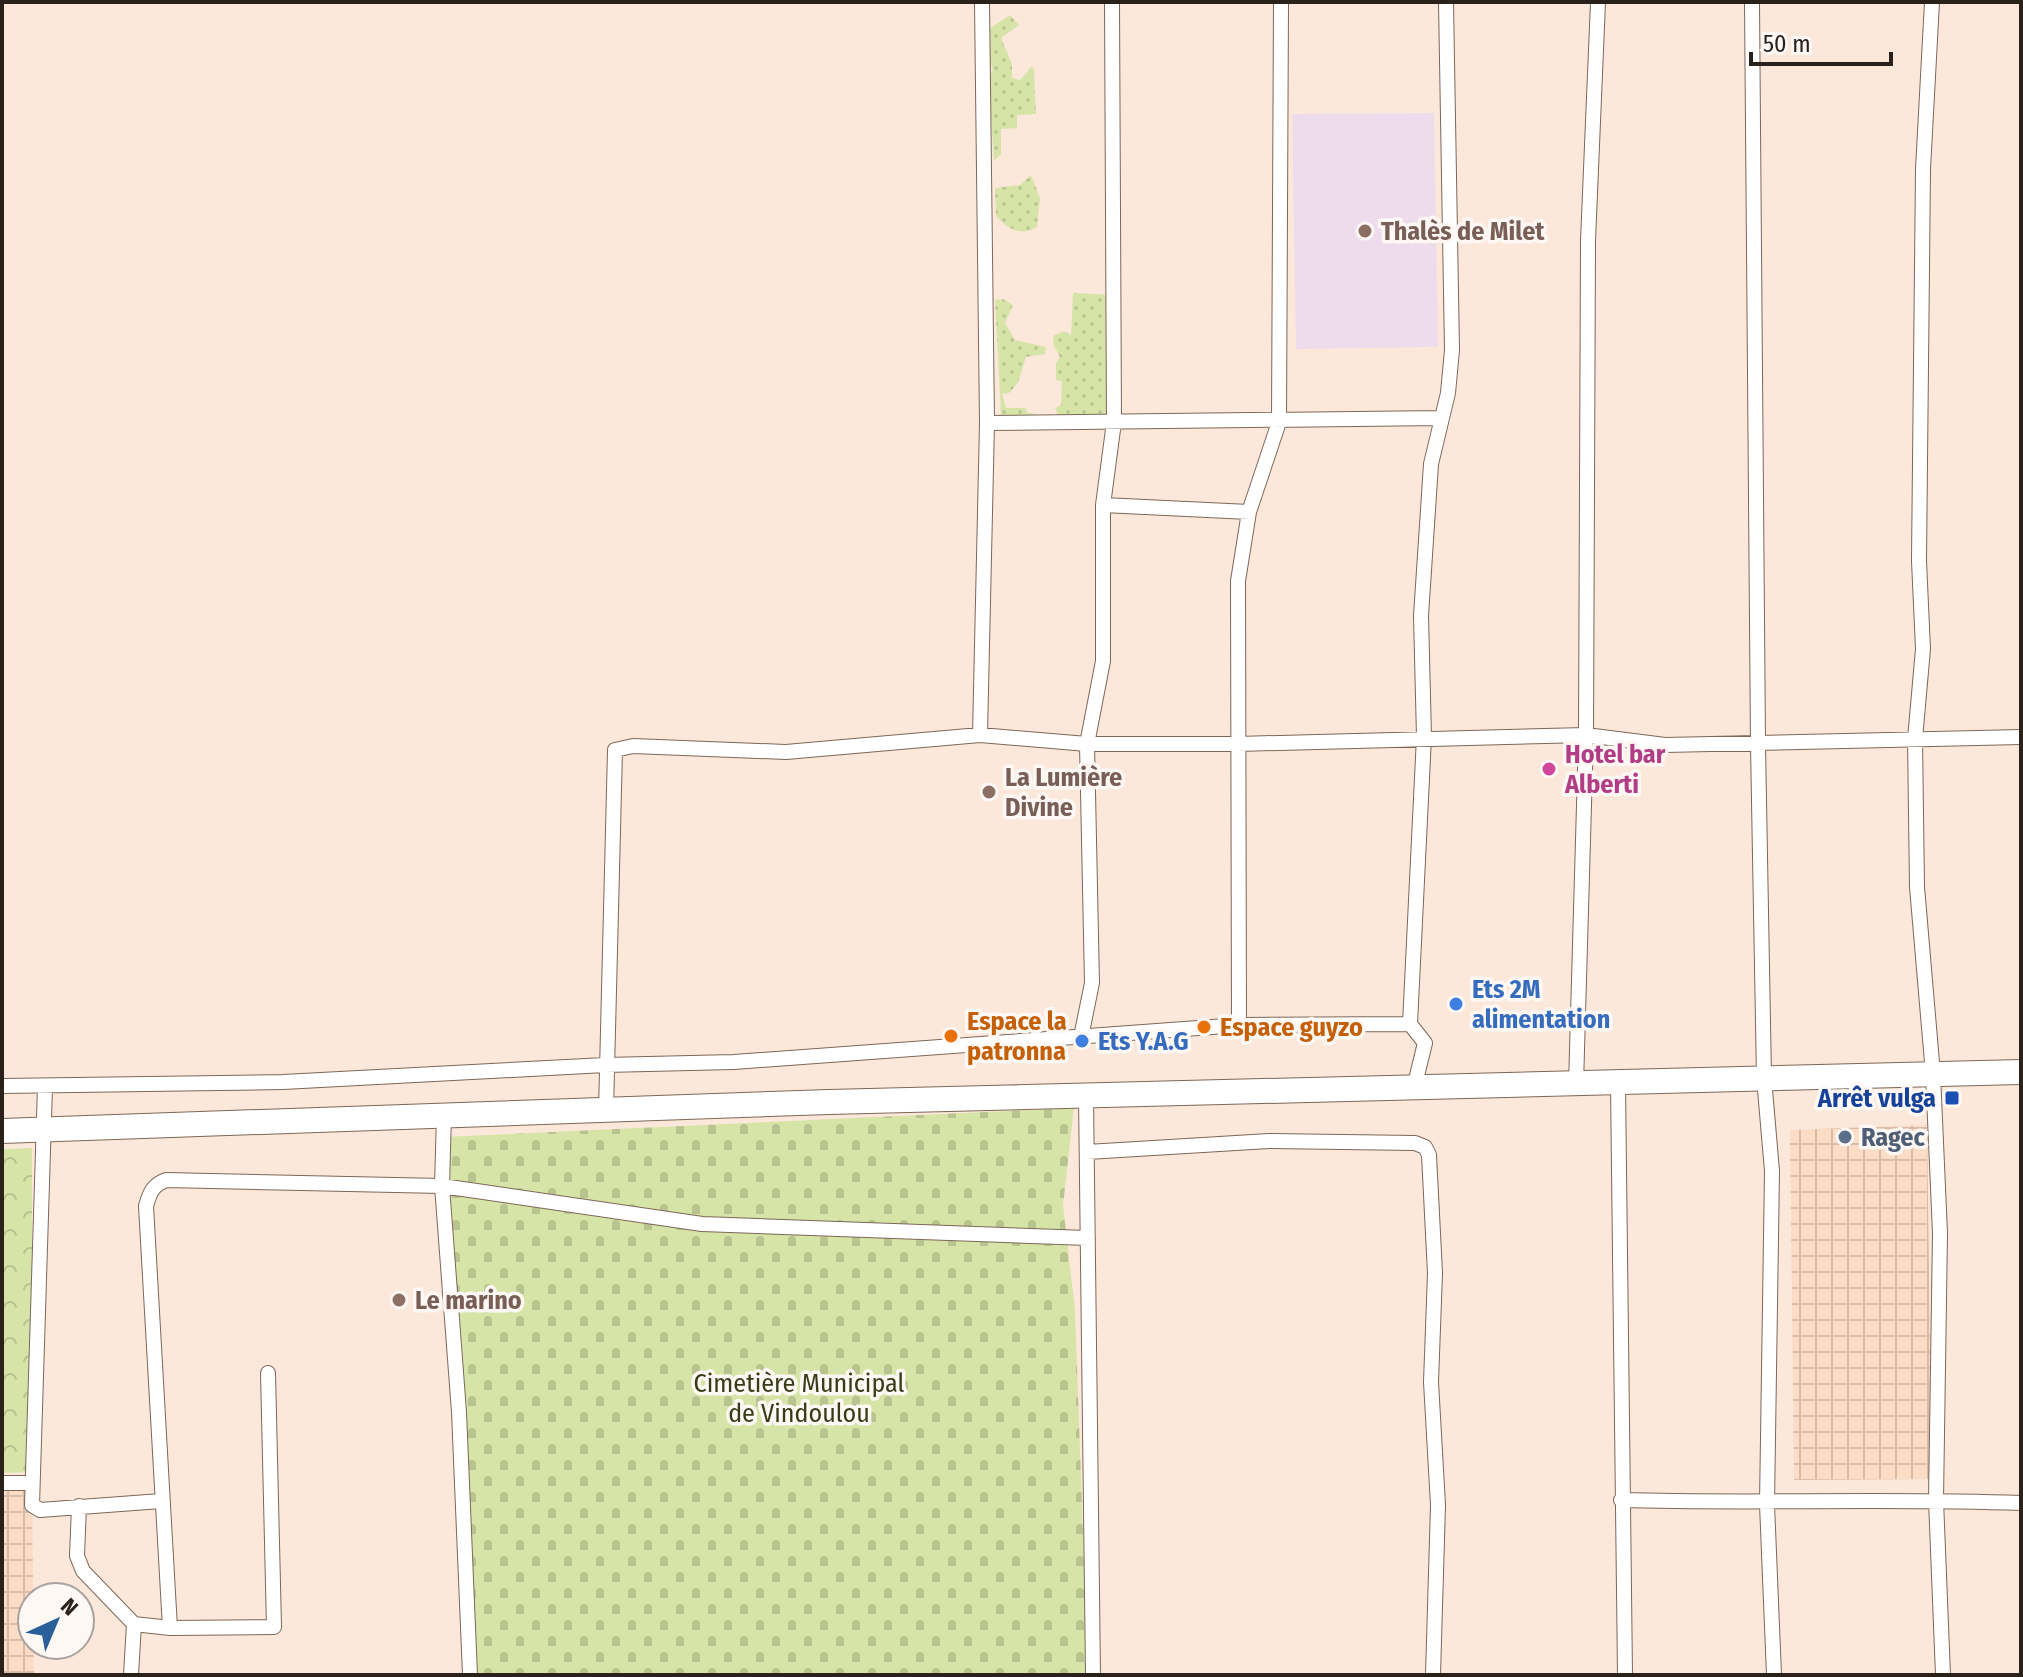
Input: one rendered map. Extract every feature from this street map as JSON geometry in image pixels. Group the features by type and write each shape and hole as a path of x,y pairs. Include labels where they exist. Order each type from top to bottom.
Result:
{"highway":[{"path":"2,1131 1086,1096 2021,1072"}],"street":[{"path":"980,735 987,423 982,2"},
{"path":"1081,1037 1092,983 1087,744 1103,661 1103,505 1114,422 1112,2"},
{"path":"1239,1025 1238,581 1249,512 1279,422 1281,2"},
{"path":"1414,1088 1425,1043 1410,1024 1424,737 1421,616 1431,464 1448,393 1452,350 1446,2"},
{"path":"1576,1085 1586,735 1588,241 1598,2"},
{"path":"1752,2 1758,745 1764,1078 1772,1171 1767,1504 1774,1675"},
{"path":"1932,2 1923,169 1919,561 1923,649 1915,739 1917,887 1933,1074 1940,1233 1936,1500 1943,1675"},
{"path":"987,423 1441,418"},
{"path":"1103,505 1249,512"},
{"path":"606,1111 615,750 633,746 786,752 980,735 1087,744 1238,744 1586,735 1665,745 1758,745 2021,737"},
{"path":"2,1086 283,1082 605,1065 734,1062 1239,1025 1410,1024"},
{"path":"1618,1084 1625,1675"},
{"path":"45,1086 32,1483 35,1509 161,1501"},
{"path":"1086,1096 1093,1675"},
{"path":"444,1115 442,1186 459,1412 470,1675"},
{"path":"1087,1152 1269,1141 1415,1143 1425,1147 1429,1155 1435,1273 1431,1382 1438,1505 1433,1675"},
{"path":"170,1628 146,1206 151,1190 166,1180 442,1186 702,1224 1088,1238"},
{"path":"79,1506 77,1556 83,1571 134,1624 170,1628 274,1627 268,1373"},
{"path":"2,1483 32,1483"},
{"path":"1621,1500 1767,1504 1936,1500 2021,1503"},
{"path":"131,1675 134,1624"}],"shaded area":[{"name":"Thalès de Milet","path":"1434,113 1438,347 1296,349 1292,114"},
{"path":"1927,1125 1932,1479 1794,1480 1790,1130"},
{"path":"2,1483 32,1483 33,1581 16,1581 16,1661 34,1661 34,1675 2,1675"}],"green space":[{"path":"1010,15 1019,25 1001,38 1012,64 1012,78 1020,80 1032,66 1034,70 1036,114 1017,115 1017,128 1001,129 1001,154 994,161 989,89 985,84 993,70 989,60 989,29"},
{"path":"1031,175 1040,198 1037,227 1015,230 996,216 995,188 1020,185"},
{"path":"1073,293 1113,295 1108,418 1090,414 1060,419 1055,408 1061,405 1062,381 1056,380 1056,363 1060,357 1053,336 1064,331 1071,335"},
{"path":"1003,299 1013,305 1005,323 1015,340 1046,347 1045,354 1026,357 1018,383 1009,393 1002,394 1006,408 1026,408 1027,413 1033,413 1031,420 1013,420 1001,415 995,300"},
{"name":"Cimetière Municipal de Vindoulou","path":"1074,1108 1063,1205 1075,1310 1088,1675 468,1675 443,1137"},
{"path":"32,1148 32,1472 2,1473 2,1149"}],"place":[{"name":"Thalès de Milet","path":"1365,231"},
{"name":"Hotel bar Alberti","path":"1549,769"},
{"name":"La Lumière Divine","path":"989,792"},
{"name":"Ets 2M alimentation","path":"1456,1004"},
{"name":"Espace guyzo","path":"1204,1027"},
{"name":"Espace la patronna","path":"951,1036"},
{"name":"Ets Y.A.G","path":"1082,1041"},
{"name":"Arrêt vulga","path":"1952,1098"},
{"name":"Ragec","path":"1845,1137"},
{"name":"Le marino","path":"399,1300"}]}
